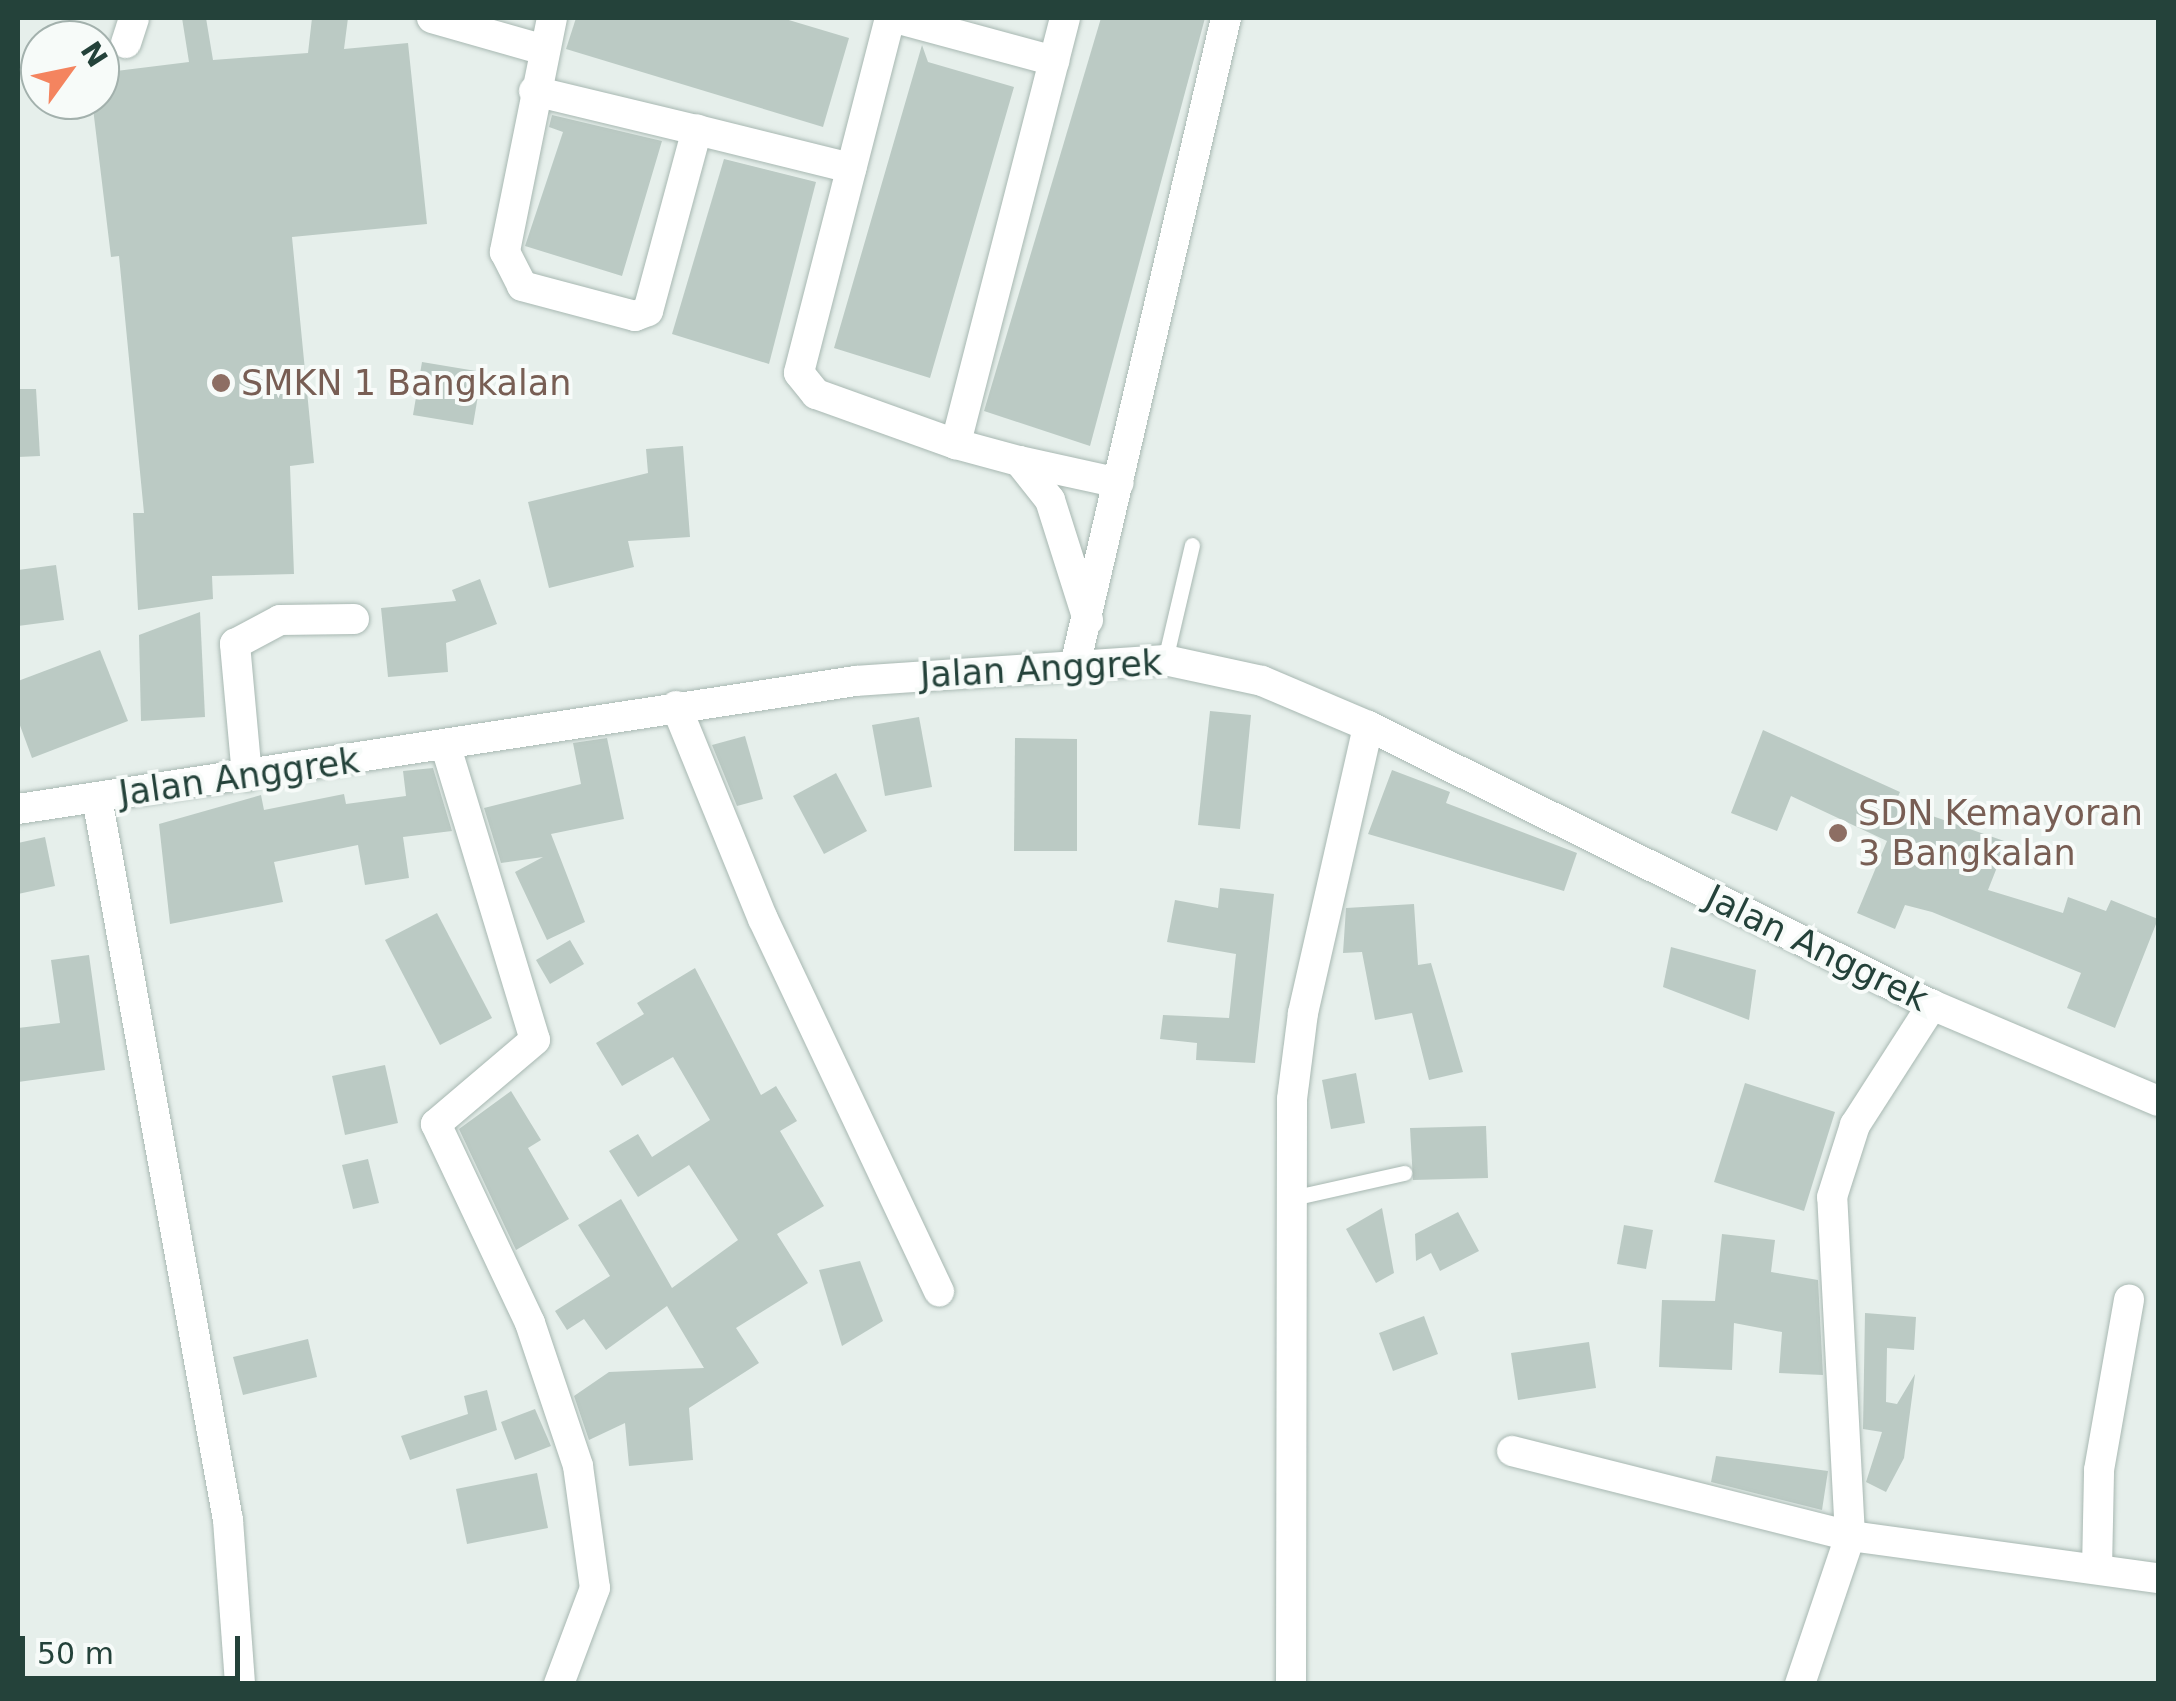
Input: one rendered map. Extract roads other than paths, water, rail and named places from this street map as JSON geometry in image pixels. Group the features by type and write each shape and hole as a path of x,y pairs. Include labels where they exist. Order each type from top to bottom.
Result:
{"street":[{"path":"432,18 544,50"},
{"path":"552,18 534,91 510,270 522,286 635,316 655,301 697,130"},
{"path":"1054,61 892,18 851,168 802,381 956,444 1120,482"},
{"path":"956,444 1065,18"},
{"path":"1076,661 1226,18"},
{"path":"534,91 851,168"},
{"path":"1020,461 1050,500 1088,620"},
{"path":"247,776 235,644 280,620 354,619"},
{"name":"Jalan Anggrek","path":"18,809 446,747 676,706 1076,661 1165,660 1262,681 1368,726 1932,1004 2158,1101"},
{"path":"676,706 763,919 938,1290"},
{"path":"1291,1684 1292,1198 1302,1012 1368,726"},
{"path":"446,747 536,1040 436,1124 530,1323 578,1466 595,1588 559,1684"},
{"path":"97,798 228,1520 240,1684"},
{"path":"1800,1684 1850,1536 1832,1197 1855,1125 1932,1004"},
{"path":"2097,1568 2101,1453 2129,1300"},
{"path":"1512,1452 1850,1536 2158,1578"}],"lane":[{"path":"1165,660 1192,546"},
{"path":"1292,1198 1404,1173"}],"place":[{"name":"SMKN 1 Bangkalan","path":"221,383"},
{"name":"SDN Kemayoran 3 Bangkalan","path":"1838,833"}]}
